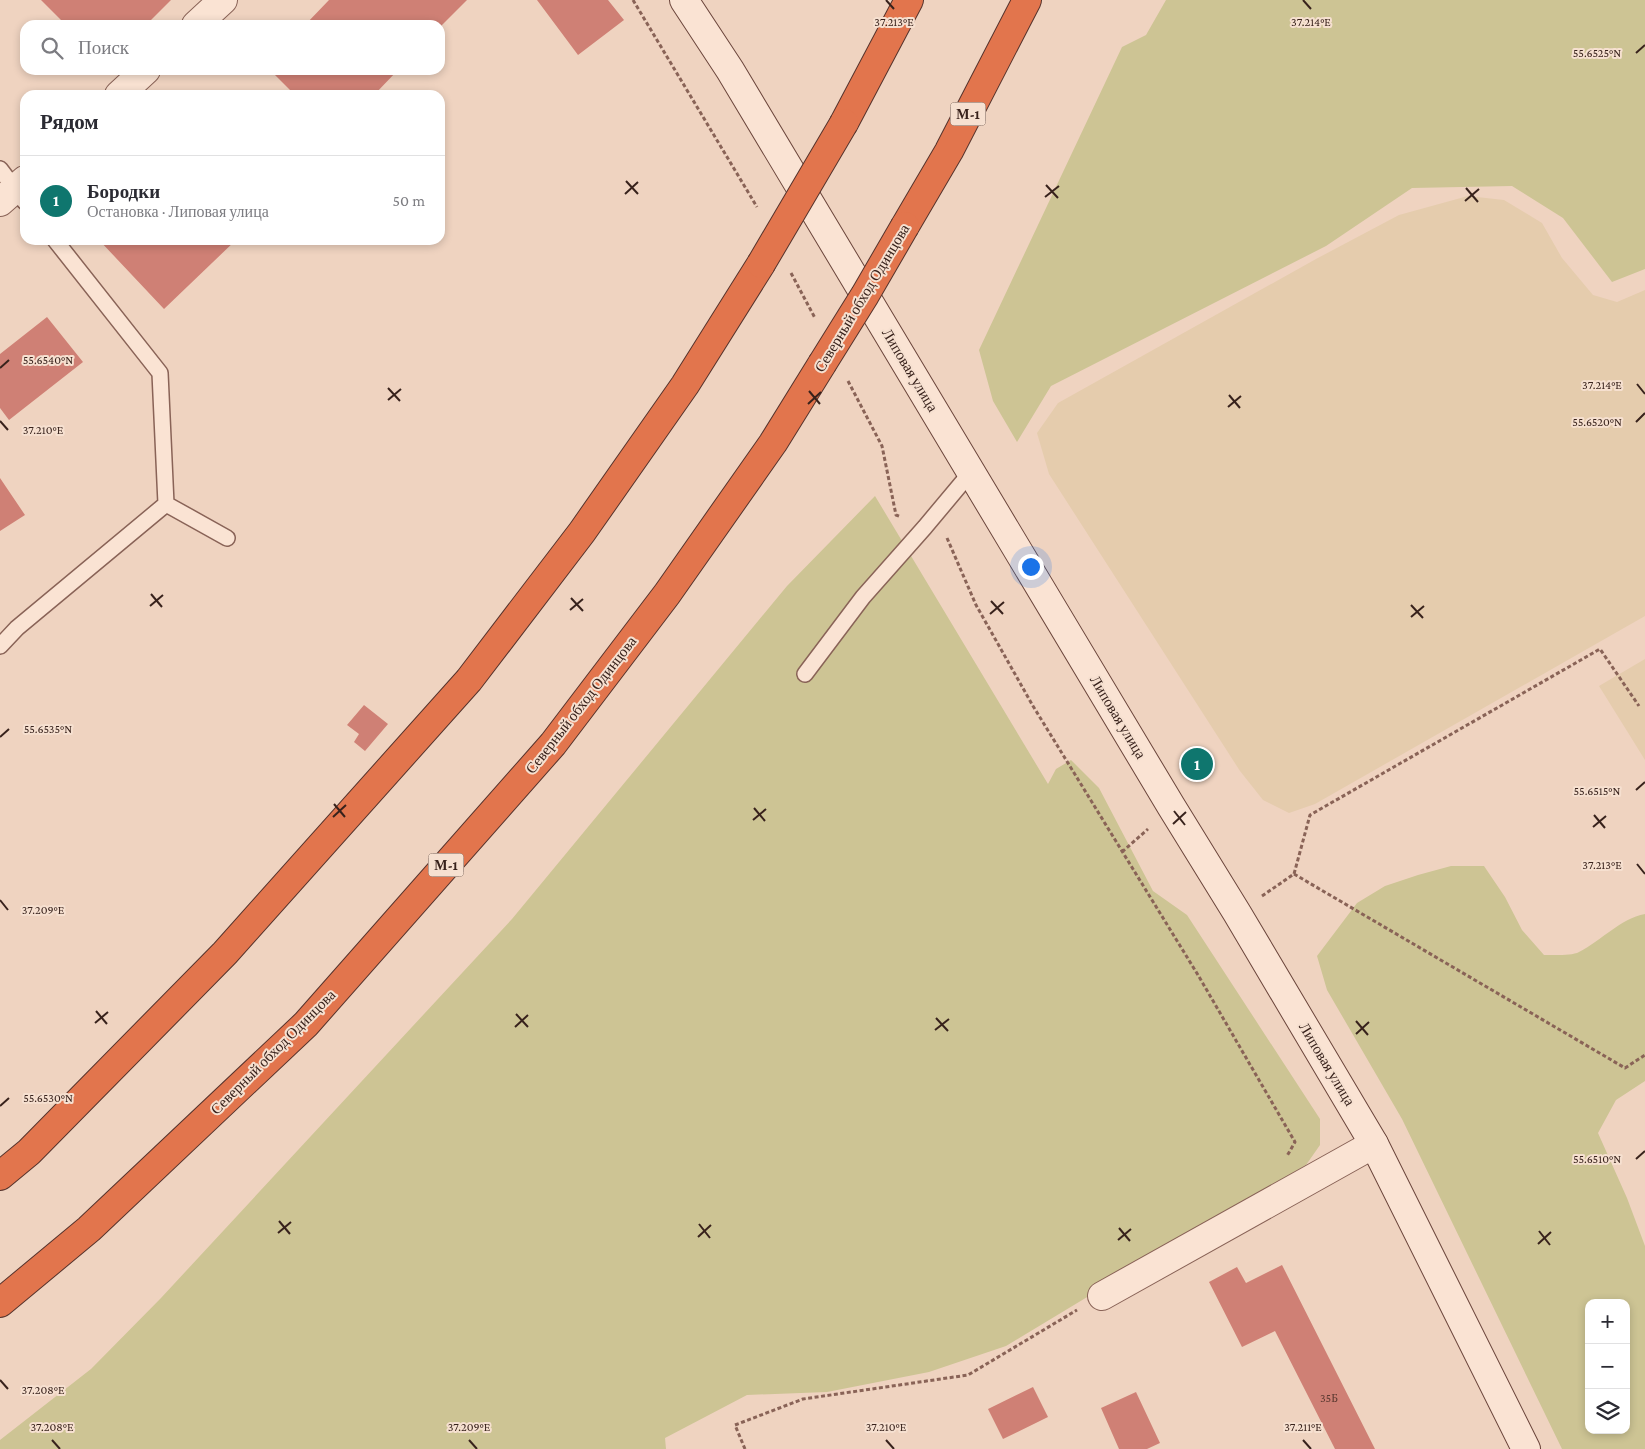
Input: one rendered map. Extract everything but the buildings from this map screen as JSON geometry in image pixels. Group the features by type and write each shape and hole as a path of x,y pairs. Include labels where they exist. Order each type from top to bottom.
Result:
{"highway":[{"path":"0,1176 29,1152 225,953 469,680 582,532 680,393 844,123 909,0"},
{"name":"Северный обход Одинцова","path":"0,1303 89,1229 306,1024 553,744 667,594 773,443 865,295 949,151 1027,0"}],"street":[{"path":"201,20 223,0"},
{"name":"Липовая улица","path":"684,0 730,70 1374,1144 1526,1449"},
{"path":"124,90 141,75"},
{"path":"1102,1296 1374,1144"}],"lane":[{"path":"59,245 160,373 166,504"},
{"path":"805,674 863,596 971,472"},
{"path":"166,504 227,538"},
{"path":"0,646 17,628 166,504"}],"path":[{"path":"633,0 758,209"},
{"path":"790,271 818,323"},
{"path":"846,376 882,446 896,515 946,535 980,613 1033,706 1198,975 1295,1142 1279,1173 1287,1192"},
{"path":"1237,913 1294,874 1310,815 1600,649 1639,706"},
{"path":"1122,852 1148,829"},
{"path":"1294,874 1625,1068 1645,1055"},
{"path":"745,1449 735,1425 803,1399 968,1375 1102,1296"}],"shaded area":[{"path":"1166,0 1645,0 1645,269 1612,282 1563,218 1512,186 1412,188 1326,246 1051,386 1017,442 993,401 979,350 1122,47 1146,35"},
{"path":"1468,196 1504,200 1542,223 1562,258 1593,295 1617,302 1645,290 1645,616 1315,804 1289,813 1263,800 1240,771 1049,474 1037,433 1058,403 1316,259 1399,215"},
{"path":"875,496 1048,784 1056,769 1071,760 1099,788 1153,891 1187,915 1320,1119 1320,1145 1306,1165 1006,1346 929,1372 827,1392 747,1395 665,1438 666,1449 0,1449 0,1440 91,1369 161,1298 512,919 787,586"},
{"path":"1645,659 1645,760 1599,686"},
{"path":"1451,866 1484,866 1505,897 1522,930 1544,955 1576,953 1627,920 1645,914 1645,1081 1616,1100 1598,1133 1627,1198 1645,1246 1645,1449 1562,1449 1402,1119 1327,990 1317,956 1357,903 1385,886"}],"place":[{"name":"Бородки","path":"1197,764"}]}
